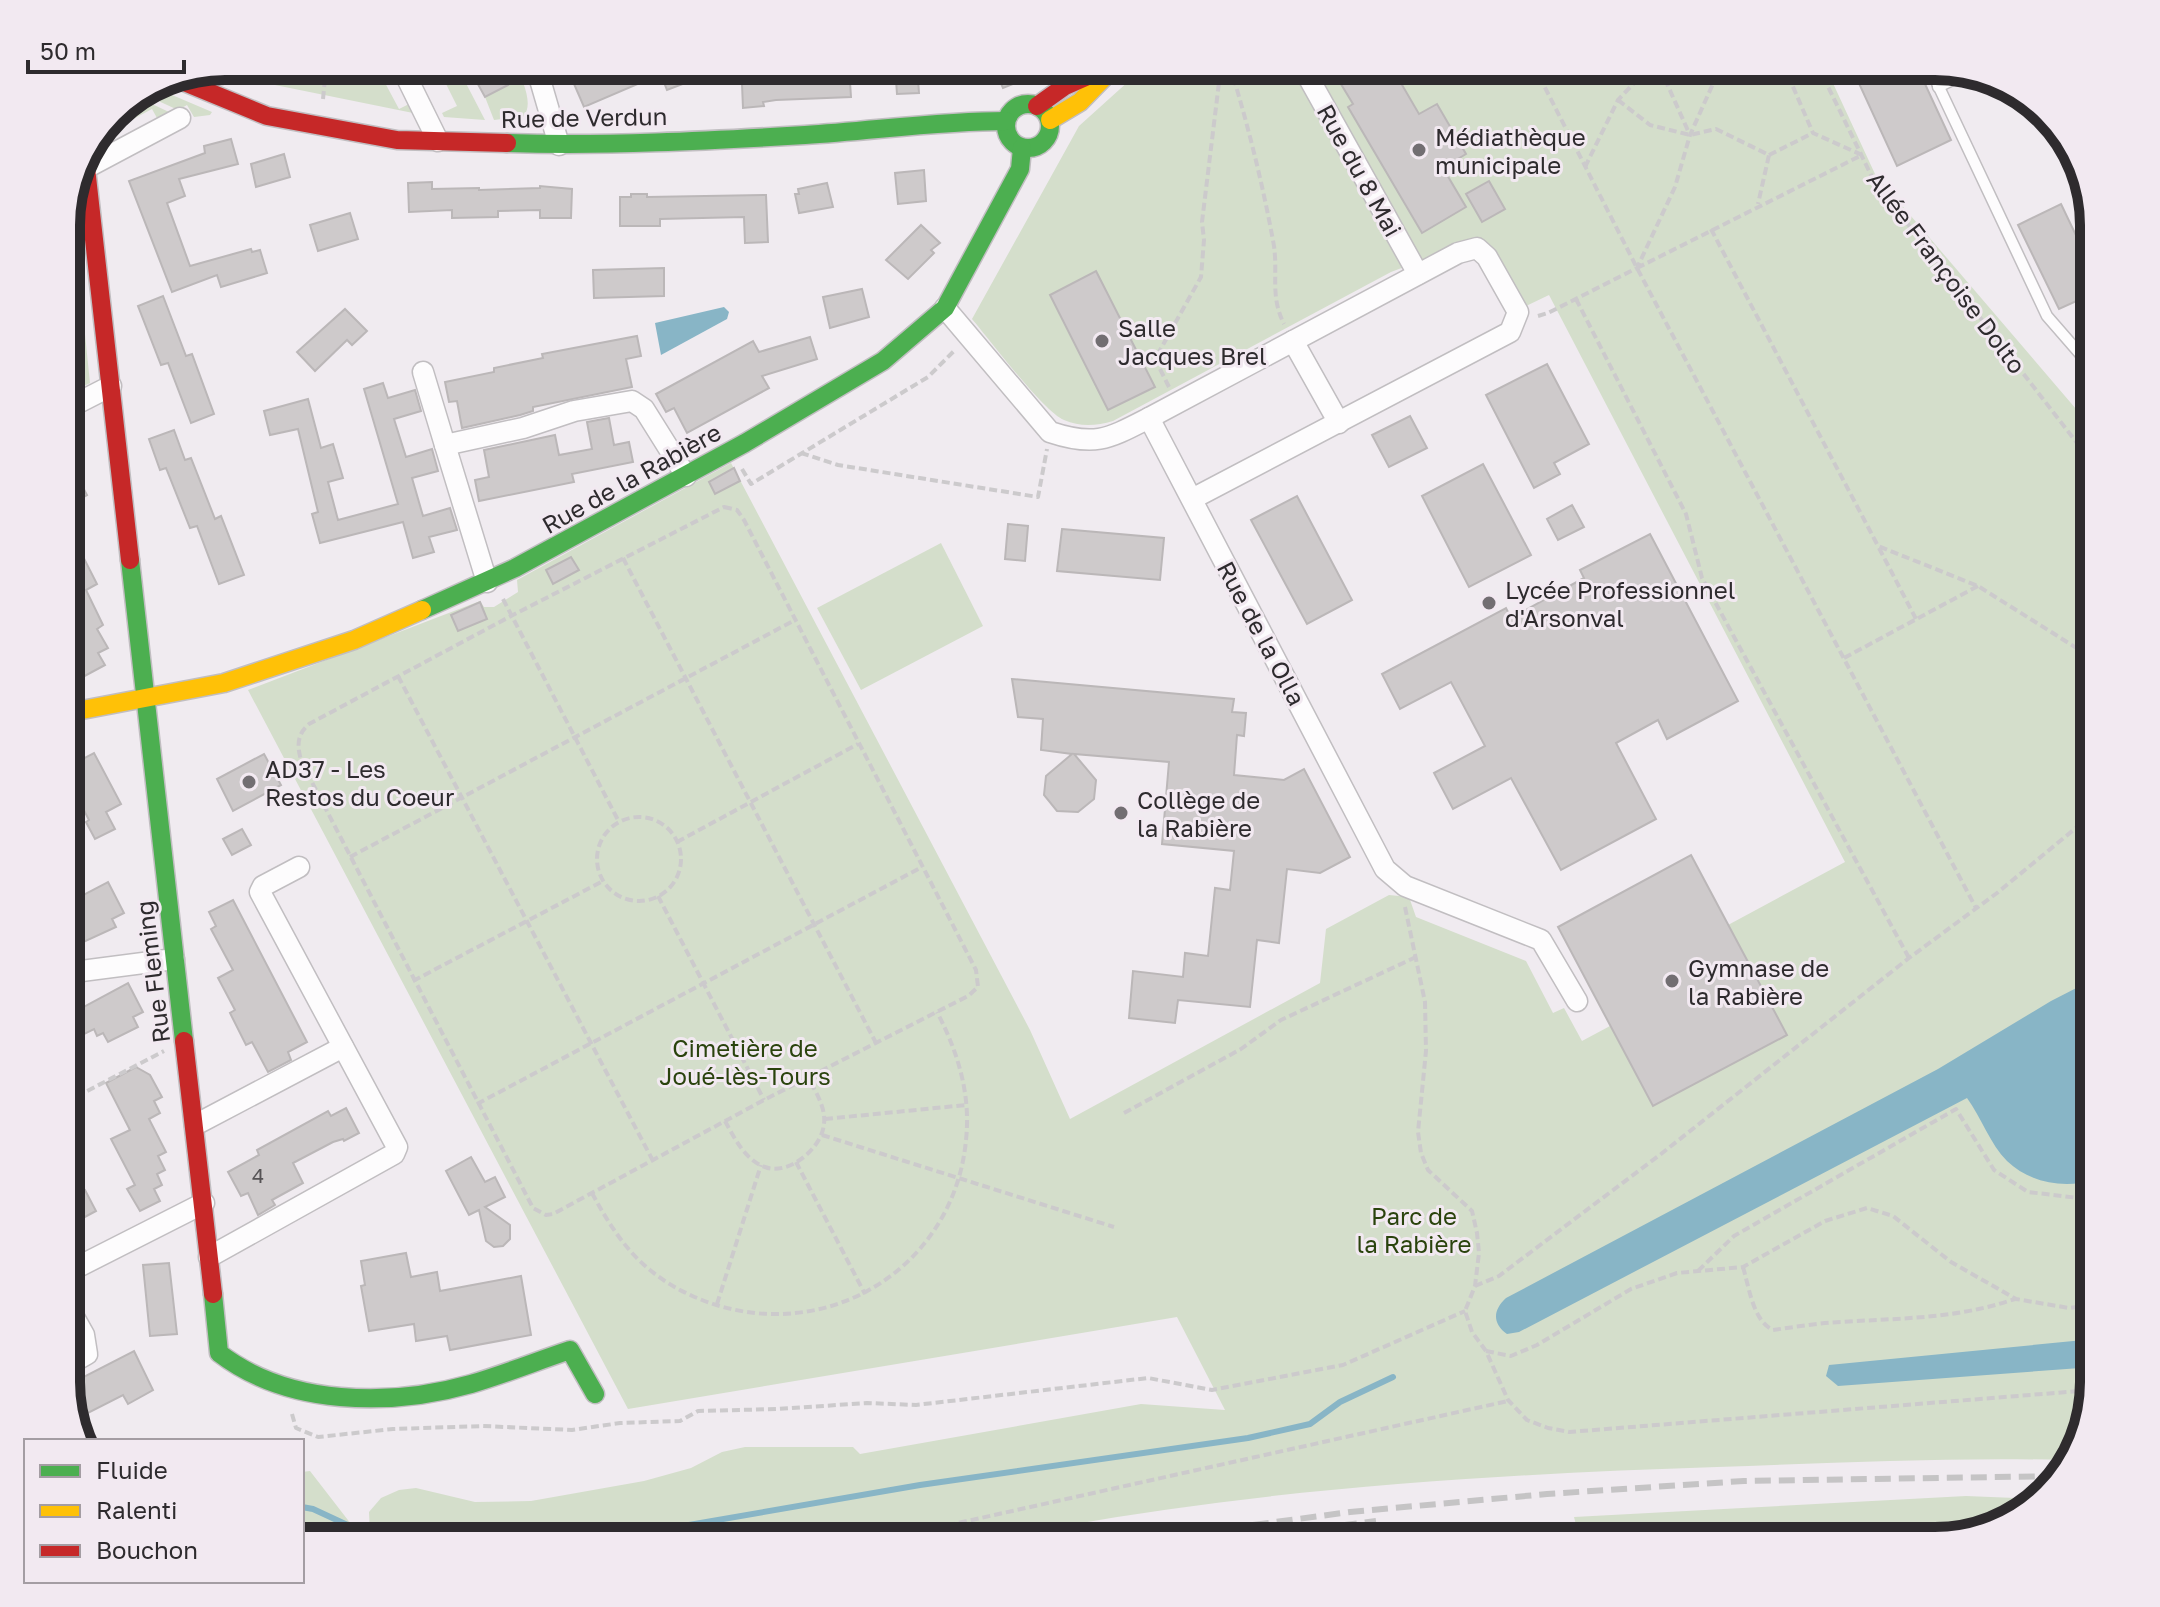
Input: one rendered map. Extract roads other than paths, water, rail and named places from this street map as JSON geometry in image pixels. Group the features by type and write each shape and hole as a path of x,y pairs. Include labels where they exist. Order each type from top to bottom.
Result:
{"street":[{"path":"408,80 438,141"},
{"path":"540,80 559,145"},
{"path":"1037,106 1079,80"},
{"path":"1050,120 1080,102 1100,80"},
{"name":"Rue du 8 Mai","path":"1310,80 1418,274"},
{"name":"Rue de Verdun","path":"193,84 267,116 397,140 559,145 806,135 1006,121"},
{"path":"1017,106 1037,106 1050,120 1049,134 1042,145 1022,148 1016,146 1007,135 1006,121 1017,106"},
{"path":"98,155 180,118"},
{"name":"Rue de la Rabière","path":"80,710 224,683 354,640 490,580 597,526 883,361 945,308 1020,169 1022,148"},
{"name":"Rue Fleming","path":"88,178 219,1353 233,1368 290,1389 330,1398 439,1392 471,1385 570,1350 595,1394"},
{"path":"945,308 1050,432 1076,441 1094,441 1113,436 1149,418 1458,253 1477,248 1487,257 1518,312 1510,332 1192,499"},
{"path":"1293,341 1339,423"},
{"path":"423,372 490,580"},
{"path":"80,402 111,386"},
{"path":"445,445 523,428 574,411 632,401 644,409 686,476"},
{"name":"Rue de la Olla","path":"1149,418 1385,869 1405,886 1541,940 1577,1001"},
{"path":"209,1257 394,1154 397,1147 260,892 263,886 299,867"},
{"path":"80,971 174,959"},
{"path":"195,1125 343,1047"},
{"path":"80,1266 204,1203"},
{"path":"80,1328 87,1354 80,1358"}],"lane":[{"path":"1935,80 2047,316 2080,354"},
{"path":"1938,87 1951,81"}],"water":[{"path":"724,307 729,312 727,319 661,355 655,323"},
{"path":"2080,986 2080,1183 2048,1182 2016,1169 1996,1147 1967,1098 1519,1332 1507,1334 1499,1325 1497,1312 1506,1298 1938,1069"},
{"path":"2080,1340 2080,1368 1838,1386 1826,1376 1829,1365"}],"waterway":[{"path":"677,1527 920,1485 1248,1438 1310,1424 1340,1402 1393,1377"},
{"path":"304,1507 352,1527"}],"railway":[{"path":"1238,1527 1350,1512 1547,1494 1744,1481 2045,1476"},
{"path":"1330,1527 1376,1521"}],"place":[{"name":"Médiathèque municipale","path":"1419,150"},
{"name":"Salle Jacques Brel","path":"1102,341"},
{"name":"Lycée Professionnel d'Arsonval","path":"1489,603"},
{"name":"AD37 - Les Restos du Coeur","path":"249,782"},
{"name":"Collège de la Rabière","path":"1121,813"},
{"name":"Gymnase de la Rabière","path":"1672,981"}],"park label":[{"name":"Cimetière de Joué-lès-Tours","path":"745,1061"},
{"name":"Parc de la Rabière","path":"1414,1229"}]}
